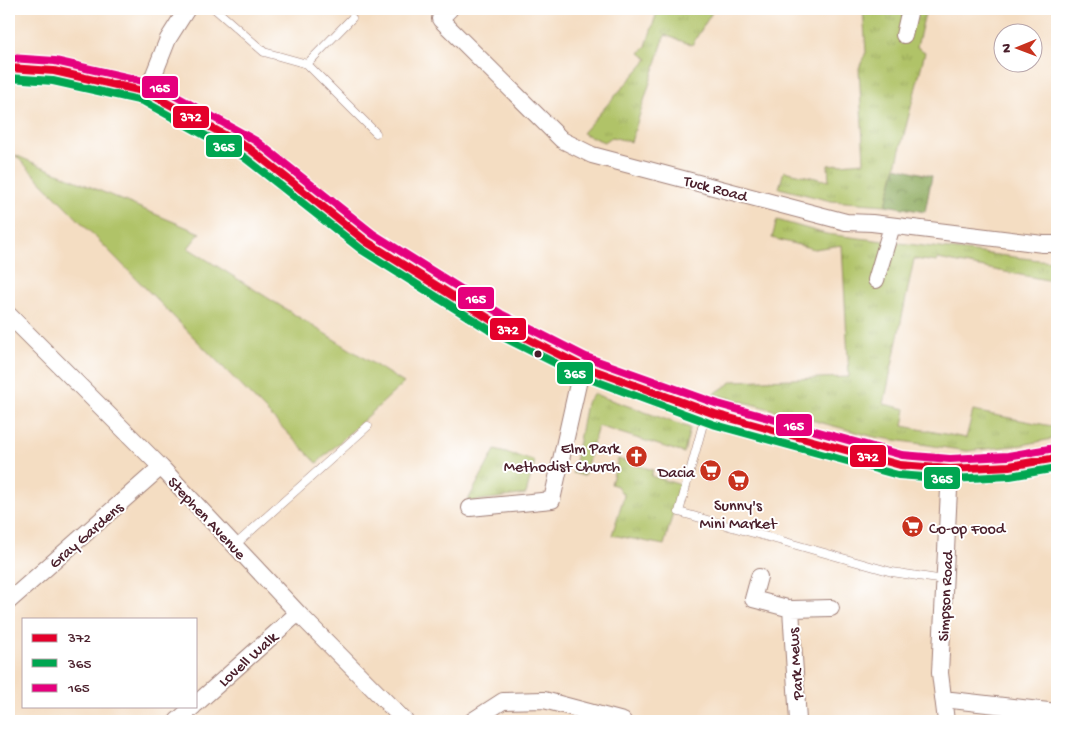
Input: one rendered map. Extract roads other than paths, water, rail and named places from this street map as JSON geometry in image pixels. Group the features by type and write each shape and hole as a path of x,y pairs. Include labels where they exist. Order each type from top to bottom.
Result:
{"street":[{"path":"147,92 168,39 187,9"},
{"name":"Tuck Road","path":"450,9 440,20 562,140 592,155 846,222 1057,244"},
{"path":"904,34 910,9"},
{"path":"9,68 54,71 147,92 250,149 367,242 496,323 582,366 707,411 900,465 950,469 1010,466 1057,458"},
{"path":"876,280 892,226"},
{"name":"Stephen Avenue","path":"9,316 161,467 298,613 405,721"},
{"path":"470,508 552,500 582,366"},
{"name":"Gray Gardens","path":"9,601 161,467"},
{"name":"Simpson Road","path":"946,721 940,673 950,469"},
{"name":"Park Mews","path":"759,576 753,599 791,610 798,721"},
{"path":"791,610 831,608"},
{"name":"Lovell Walk","path":"198,702 298,613"},
{"path":"943,699 1057,712"},
{"path":"472,721 503,701 544,700 623,721"},
{"name":"Lovell Walk","path":"177,721 192,708"}],"lane":[{"path":"215,9 264,52 307,64 376,133"},
{"path":"307,64 352,18"},
{"path":"707,411 679,512 892,572 944,580"},
{"path":"235,545 368,426"}],"place":[{"name":"Elm Park Methodist Church","path":"636,456"},
{"name":"Dacia","path":"711,471"},
{"name":"Sunny's Mini Market","path":"738,480"},
{"name":"Co-op Food","path":"913,527"}]}
